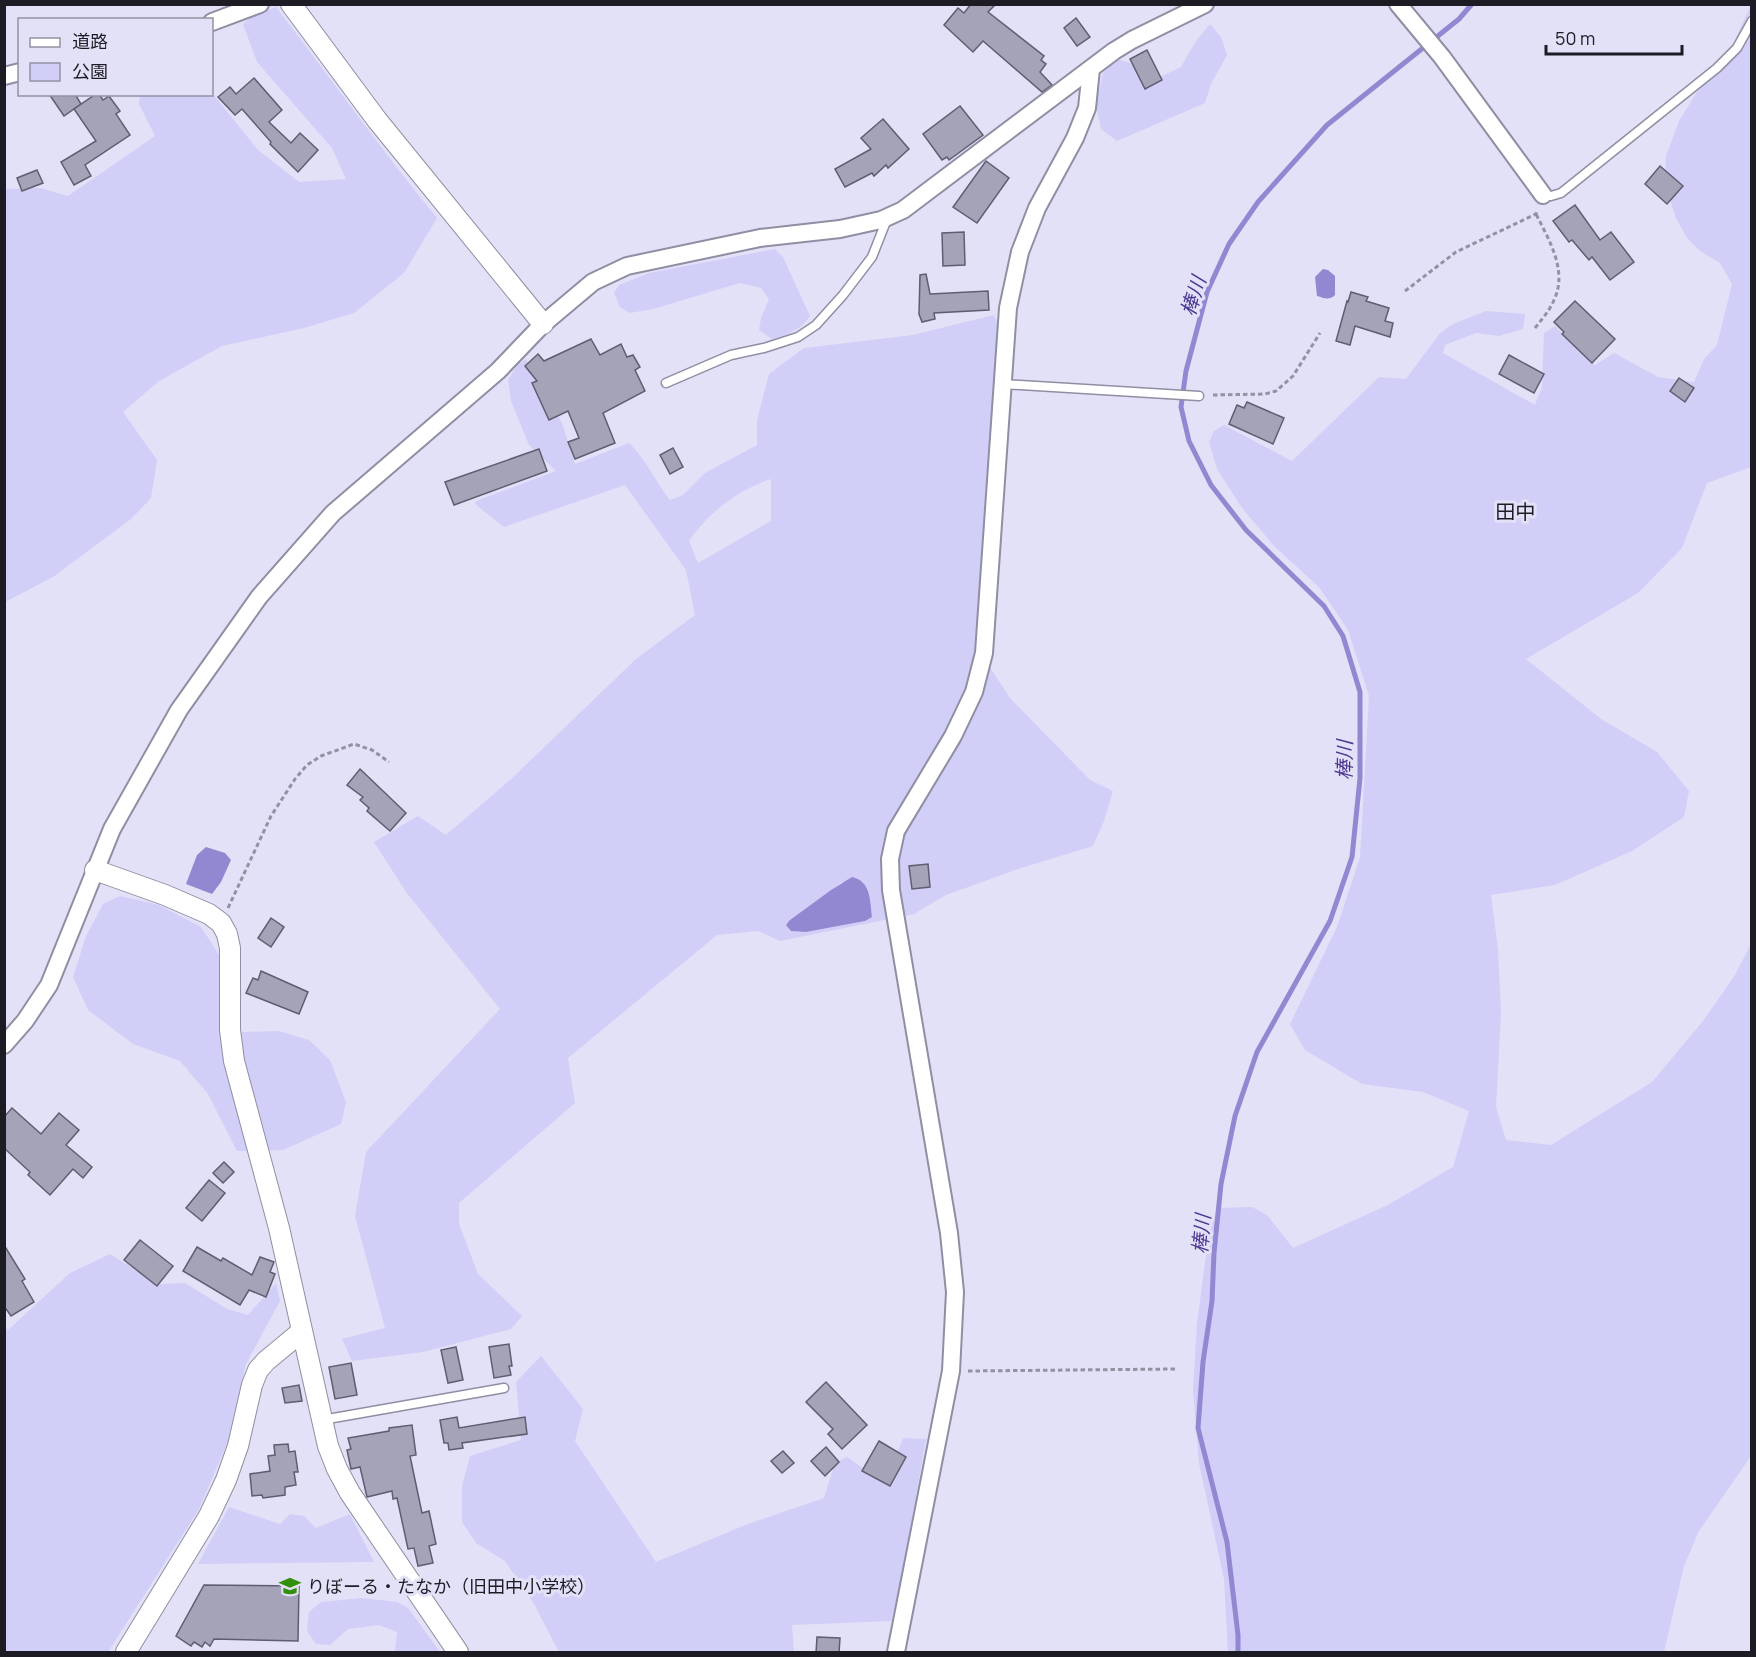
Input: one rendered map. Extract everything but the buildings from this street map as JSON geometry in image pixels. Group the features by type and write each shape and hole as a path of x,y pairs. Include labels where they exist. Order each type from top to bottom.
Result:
{"street":[{"path":"213,22 260,4"},
{"path":"291,4 376,120 543,324"},
{"path":"4,1046 25,1021 49,985 112,829 179,710 259,597 333,513 498,371 543,324 593,282 627,266 760,238 840,229 903,210 1132,40 1205,4"},
{"path":"1398,4 1442,57 1543,195"},
{"path":"896,1653 951,1371 955,1292 949,1233 891,890 890,859 896,831 953,736 975,692 984,653 1008,308 1020,252 1037,208 1076,138 1087,108 1091,69"},
{"path":"94,870 165,895 209,914 221,923 227,934 230,948 230,1030 234,1061 279,1228 322,1420 337,1469 350,1493 458,1653"},
{"path":"126,1653 209,1516 226,1480 238,1446 252,1385 258,1370 301,1332"}],"lane":[{"path":"1543,195 1551,196 1561,193 1717,68 1737,48 1752,21"},
{"path":"666,383 731,355 764,348 798,337 816,325 872,257 889,216"},
{"path":"1002,384 1199,396"},
{"path":"322,1420 504,1388"}],"path":[{"path":"1405,291 1455,252 1536,214 1543,195"},
{"path":"1535,328 1554,302 1559,288 1560,274 1556,257 1536,214"},
{"path":"1199,396 1276,392 1293,376 1320,333"},
{"path":"221,923 271,816 307,765 321,756 354,744 372,750 389,762"},
{"path":"951,1371 1175,1369"}],"green space":[{"path":"1751,5 1751,467 1707,483 1682,548 1638,593 1526,659 1601,719 1657,752 1689,791 1684,817 1632,851 1555,885 1491,895 1498,949 1501,1012 1496,1107 1506,1140 1551,1145 1652,1082 1703,1021 1735,975 1751,944 1751,1456 1699,1531 1684,1566 1664,1652 1228,1652 1224,1579 1199,1463 1193,1388 1197,1324 1208,1239 1217,1208 1252,1207 1267,1215 1293,1248 1388,1205 1453,1167 1469,1111 1423,1092 1362,1084 1305,1050 1290,1024 1337,927 1360,857 1369,696 1348,630 1319,587 1275,547 1242,508 1217,469 1209,442 1214,431 1224,425 1292,461 1379,377 1406,379 1440,333 1453,324 1486,311 1525,314 1523,329 1499,336 1476,333 1445,345 1443,353 1535,405 1542,387 1544,333 1555,326 1595,365 1614,353 1658,377 1694,382 1704,359 1717,345 1732,284 1720,263 1700,251 1687,238 1676,218 1665,185 1666,156 1679,121 1695,95 1733,44"},
{"path":"276,7 437,218 404,273 354,313 304,328 222,346 159,381 123,412 157,460 151,498 131,519 53,577 5,602 4,189 40,188 68,196 155,136 139,104 140,96 213,94 258,150 299,182 346,179 332,148 257,62 243,24 253,16"},
{"path":"1210,24 1221,37 1227,55 1211,84 1205,103 1117,141 1101,129 1096,105 1103,73 1117,59 1130,63 1146,84 1181,67 1196,41"},
{"path":"775,249 783,257 810,316 802,325 783,336 772,339 759,330 769,299 761,288 740,283 653,309 630,313 620,307 614,293 619,285 649,273"},
{"path":"994,315 999,329 978,649 1010,698 1090,780 1113,791 1093,846 1018,869 946,895 914,914 780,941 758,931 717,935 568,1058 575,1103 459,1203 459,1224 478,1274 522,1316 511,1329 423,1352 352,1361 342,1339 385,1328 355,1216 366,1152 500,1009 406,892 374,842 418,816 446,835 509,781 636,659 695,615 686,570 625,485 504,527 475,504 476,501 556,471 529,445 511,401 508,380 518,364 526,359 562,423 575,464 629,443 670,500 683,495 705,473 757,445 757,420 769,374 804,348 913,335","holes":["771,479 771,521 698,563 689,541 705,521 725,503 747,489","842,882 865,921 806,932 791,931 790,920"]},
{"path":"120,896 159,905 201,927 221,958 221,1002 242,1032 279,1031 309,1040 330,1060 346,1102 341,1124 283,1150 237,1151 208,1094 180,1061 133,1044 88,1010 73,977 86,936 103,904"},
{"path":"110,1254 159,1284 185,1283 227,1309 248,1315 276,1283 280,1301 246,1364 228,1441 199,1509 108,1652 5,1652 4,1325 8,1330 70,1273"},
{"path":"541,1356 583,1409 575,1441 656,1562 748,1524 824,1498 835,1463 847,1457 885,1484 903,1438 926,1439 901,1582 891,1621 792,1625 794,1652 559,1652 534,1604 505,1561 476,1543 462,1522 462,1486 470,1456 521,1440 516,1382"},
{"path":"229,1507 280,1524 290,1514 304,1516 316,1528 350,1514 374,1562 198,1564"},
{"path":"362,1598 397,1602 408,1608 440,1652 395,1652 397,1632 379,1625 348,1629 330,1645 316,1644 307,1631 309,1612 321,1602"}],"shaded area":[{"path":"1323,269 1335,276 1335,295 1333,297 1317,296 1315,277"},
{"path":"206,847 225,853 231,860 221,882 212,894 186,884 197,855"},
{"path":"852,877 858,879 866,887 872,917 865,921 806,932 791,931 786,925 831,890"}],"waterway":[{"name":"棒川","path":"1238,1652 1227,1542 1198,1428 1203,1362 1212,1301 1221,1184 1235,1116 1257,1052 1330,921 1352,857 1360,778 1360,692 1343,636 1324,606 1246,530 1211,485 1189,441 1181,407 1186,371 1207,292 1229,244 1258,202 1327,125 1459,19 1472,4"}],"place":[{"name":"りぼーる・たなか（旧田中小学校）","path":"290,1586"}],"district":[{"name":"田中","path":"1515,511"}]}
